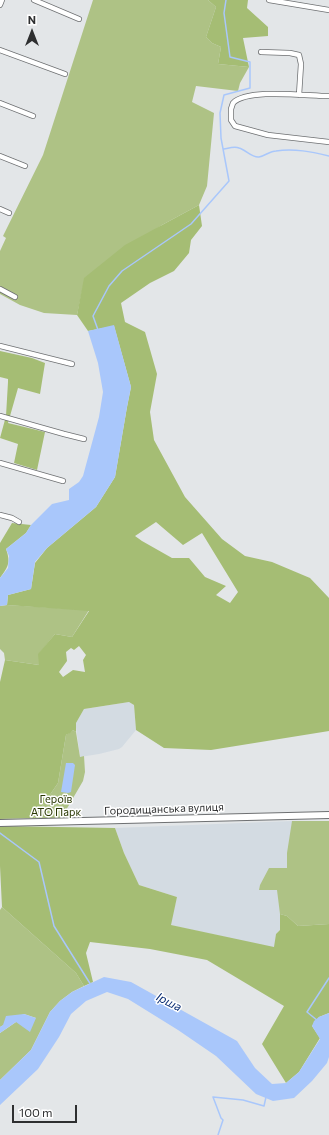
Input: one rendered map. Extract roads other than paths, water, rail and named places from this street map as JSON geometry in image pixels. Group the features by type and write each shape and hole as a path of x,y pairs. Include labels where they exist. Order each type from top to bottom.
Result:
{"street":[{"path":"0,4 2,0"},
{"path":"34,0 78,19"},
{"path":"269,0 329,10"},
{"path":"0,50 65,74"},
{"path":"261,52 299,55 301,70 299,95"},
{"path":"329,96 267,94 241,97 234,101 231,106 231,120 235,126 262,134 329,142"},
{"path":"0,103 33,116"},
{"path":"0,156 25,166"},
{"path":"0,209 9,213"},
{"path":"0,288 15,297"},
{"path":"0,346 72,364"},
{"path":"0,416 84,439"},
{"path":"0,463 63,481"},
{"path":"0,515 12,518 19,522"},
{"name":"Городищанська вулиця","path":"0,823 329,815"}],"water":[{"path":"114,325 131,387 115,477 96,507 47,548 35,562 31,589 8,595 7,605 0,606 0,578 8,568 9,556 6,549 26,533 31,525 52,504 69,500 69,489 79,482 83,476 99,417 103,392 98,363 88,331"},
{"path":"66,763 73,763 75,765 71,792 68,793 61,792"},
{"name":"Ірша","path":"104,977 131,982 237,1041 255,1068 272,1084 286,1083 299,1072 320,1039 312,1026 314,1021 329,1013 329,1057 327,1063 312,1081 294,1098 273,1101 256,1094 216,1056 178,1030 128,999 107,992 86,1001 71,1014 59,1037 38,1069 0,1105 0,1080 31,1050 50,1012 60,1001 72,992"},
{"path":"24,1014 36,1018 30,1032 16,1022 0,1033 0,1027 3,1025 6,1016"}],"waterway":[{"path":"98,330 93,316 109,286 122,271 191,224 229,181 221,138 220,113 224,95 250,88 250,62 230,57 224,13 226,0"},
{"path":"224,149 237,147 256,157 274,151 283,150 296,150 329,156"},
{"path":"0,833 39,862 54,926 91,985"},
{"path":"318,1021 307,1012 329,978"},
{"path":"218,1135 223,1120 213,1097 243,1100 264,1106 266,1097"}],"park label":[{"name":"Героїв АТО Парк","path":"56,805"}]}
